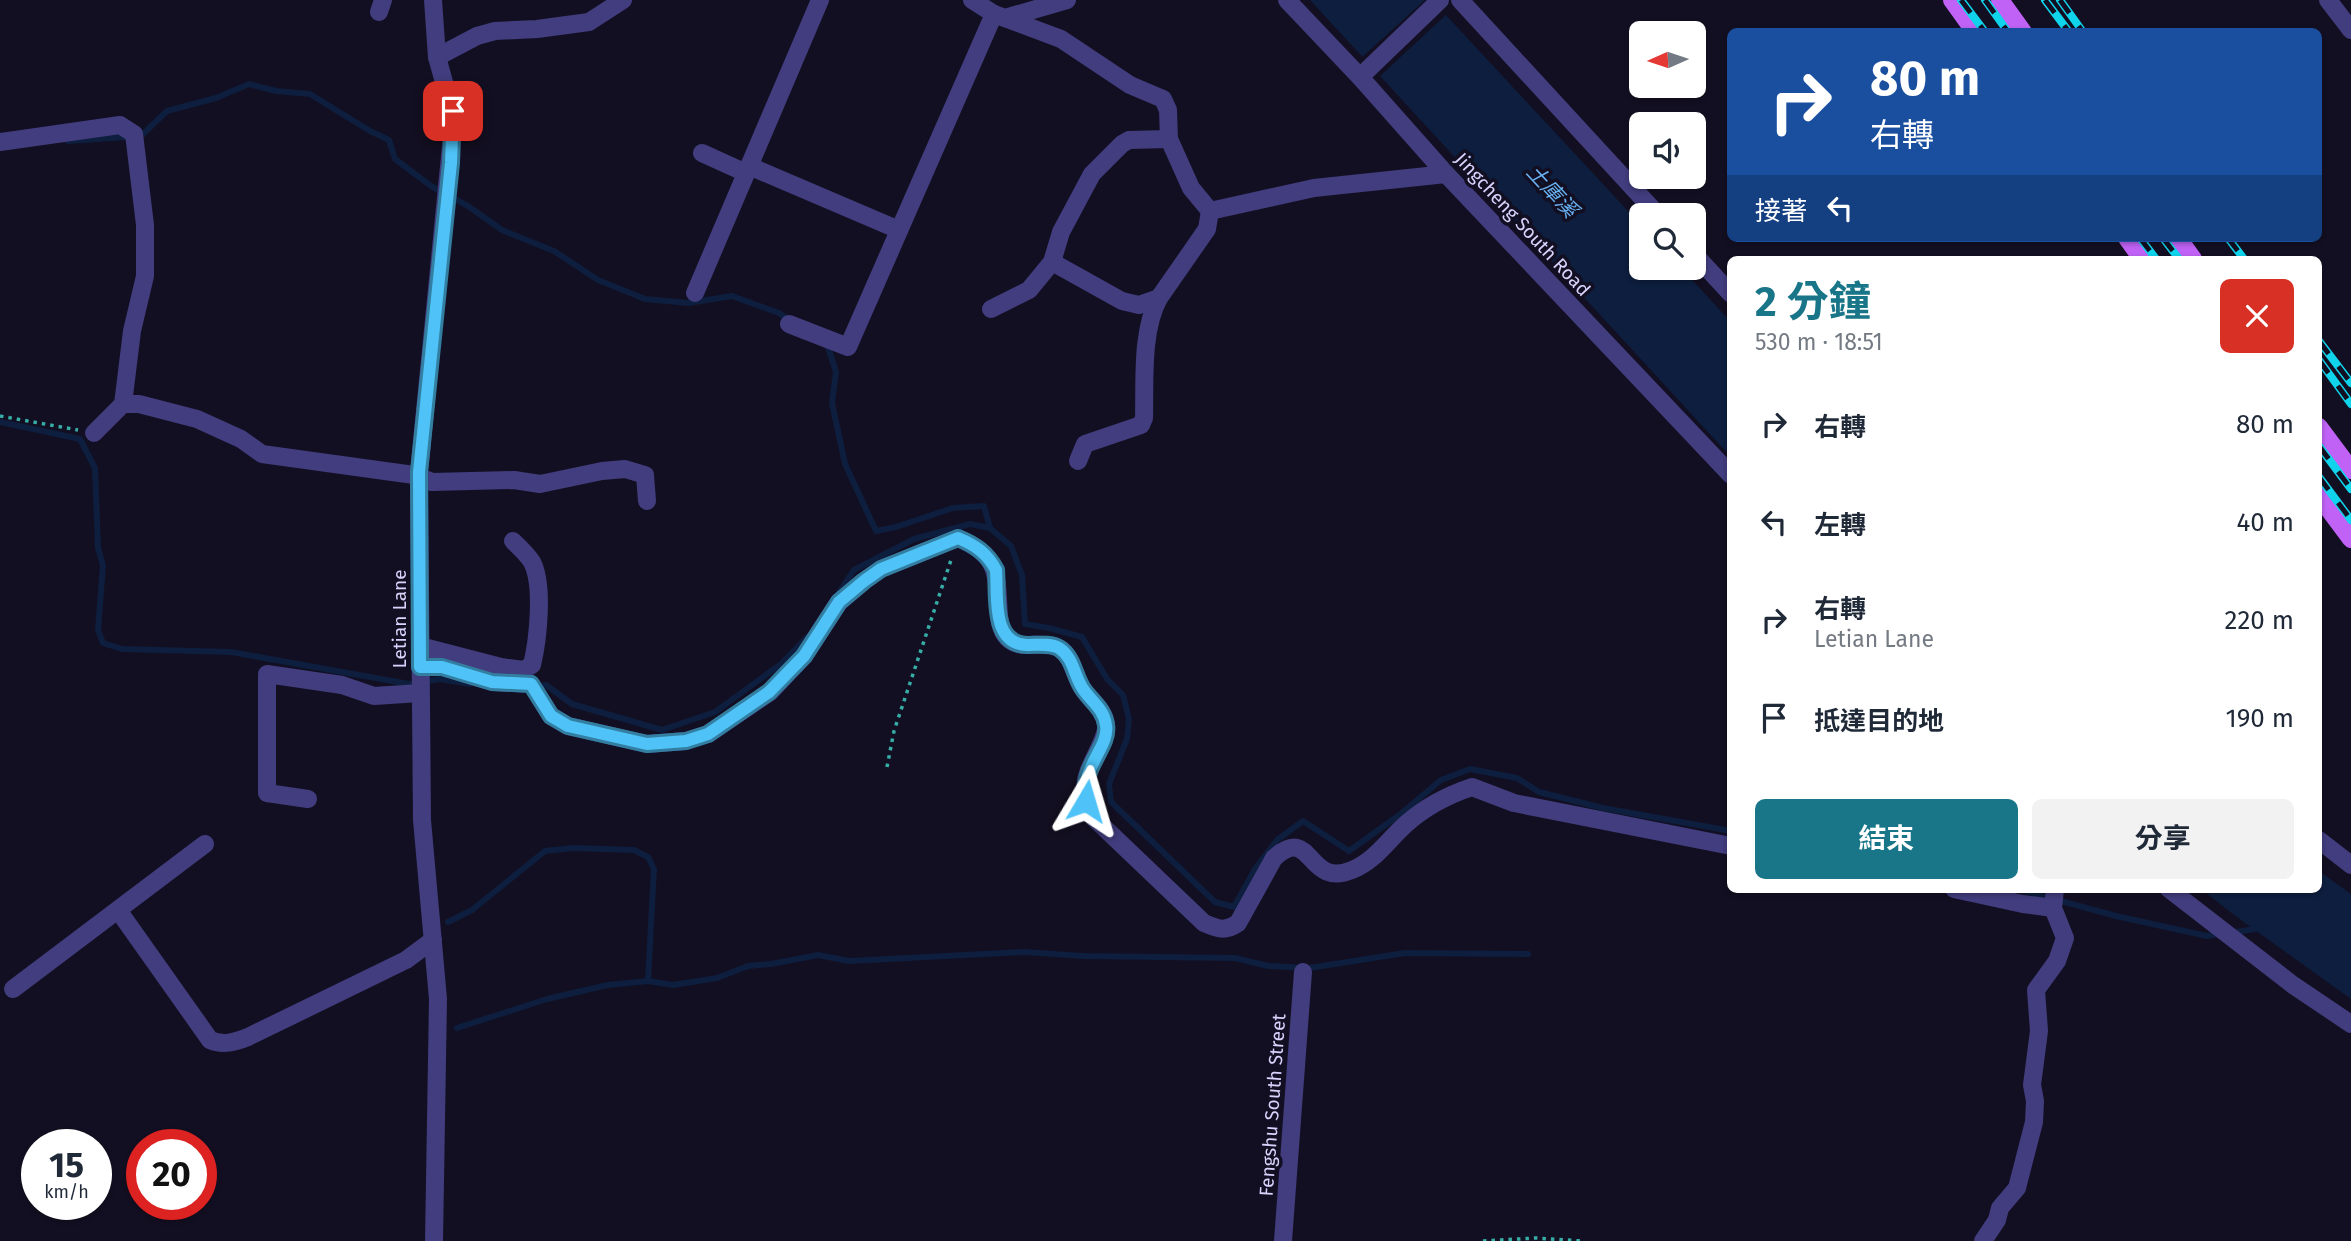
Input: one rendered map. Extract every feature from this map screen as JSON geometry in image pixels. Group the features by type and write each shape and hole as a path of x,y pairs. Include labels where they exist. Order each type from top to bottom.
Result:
{"main road":[{"path":"1952,0 1972,28"},
{"path":"2000,0 2021,28"},
{"path":"2130,242 2141,256"},
{"path":"2322,431 2351,470"},
{"path":"2322,500 2351,540"}],"street":[{"name":"Letian Lane","path":"433,0 437,57 453,111 420,477 422,820 438,999 434,1241"},
{"path":"437,57 477,36 495,31 589,22 623,0"},
{"path":"695,293 820,0"},
{"path":"972,0 999,16 1061,39 1130,85 1163,99 1168,110 1169,139 1191,188 1210,211 1207,229 1154,308 1148,328 1144,418 1141,425 1085,444 1079,461"},
{"path":"999,16 1067,0"},
{"name":"Jingcheng South Road","path":"1287,0 1364,73 1446,174 1727,471"},
{"path":"1460,0 1647,203"},
{"path":"2328,0 2351,30"},
{"path":"1364,73 1440,1"},
{"path":"789,324 848,346 999,16"},
{"path":"0,142 120,125 134,134 145,225 145,276 132,331 123,404 94,433"},
{"path":"991,309 1029,290 1052,262 1061,232 1092,174 1122,144 1129,140 1169,139"},
{"path":"702,153 899,230"},
{"path":"1210,211 1314,188 1446,174"},
{"path":"1052,262 1122,301 1139,305 1159,298"},
{"path":"1706,267 1727,290"},
{"path":"123,404 139,404 197,419 241,439 262,454 420,477 432,482 514,480 540,484 625,469 645,475 647,501"},
{"path":"420,667 442,667 492,682 531,684 551,716 568,726 647,744 686,741 708,734 769,692 804,656 839,602 864,581 881,569 958,538 976,546 996,570 1001,628 1006,637 1022,645 1052,645 1060,649 1076,671 1081,687 1100,708 1107,725 1106,735 1084,783 1086,801 1094,818 1204,923 1218,929 1229,929 1238,923 1274,858 1282,851 1295,847 1303,850 1322,872 1342,874 1372,859 1419,814 1450,795 1472,787 1514,803 1727,845"},
{"path":"420,646 501,667 523,670 532,665 539,636 537,577 531,561 513,541"},
{"path":"308,799 267,793 267,674 342,685 374,695 420,693"},
{"path":"2322,842 2351,865"},
{"path":"13,989 205,844"},
{"path":"1972,893 2053,908"},
{"path":"1983,1241 1997,1220 2000,1208 2017,1188 2034,1122 2035,1101 2032,1085 2039,1031 2036,990 2057,961 2065,938 2053,908 2055,893"},
{"path":"2174,893 2293,985 2351,1024"},
{"path":"118,910 210,1040 218,1044 236,1042 248,1037 406,960 433,940"},
{"name":"Fengshu South Street","path":"1283,1241 1303,972"}],"path":[{"path":"0,416 94,433"},
{"path":"887,767 894,731 958,538"},
{"path":"1483,1241 1536,1238 1582,1241"}],"water":[{"name":"土庫溪","path":"1310,0 1432,0 1629,212 1629,280 1692,280 1727,318 1727,453"},
{"path":"2322,873 2351,894 2351,999 2206,893 2322,893"}],"pier":[{"path":"1425,0 1437,0 1448,13 1378,78 1360,59"}],"waterway":[{"path":"68,141 141,136 167,111 216,98 249,84 276,91 310,94 389,140 395,159 431,186 468,206 502,230 554,251 598,280 645,299 688,303 732,296 779,313 790,321"},
{"path":"826,341 836,372 832,403 845,464 876,531 953,508 984,506 990,528"},
{"path":"0,422 80,439 95,468 98,548 103,565 98,630 103,643 122,649 231,652 409,684 440,679 470,684"},
{"path":"838,594 854,570 914,539 970,524 990,528 1011,546 1022,575 1025,624 1082,637 1107,679 1123,695 1129,719 1127,739 1109,784 1111,802 1215,902 1234,907 1255,869 1277,840 1303,821 1349,851 1398,816 1441,780 1470,769 1517,778 1539,792 1603,808 1727,830"},
{"path":"536,687 546,685 572,704 662,730 715,712 781,664 807,637"},
{"path":"448,922 472,910 545,851 573,848 634,850 648,857 654,869 648,981"},
{"path":"2032,893 2116,916 2207,936 2219,934"},
{"path":"2230,933 2261,928"},
{"path":"457,1028 547,999 608,985 648,981 673,985 717,978 748,966 818,955 849,961 1025,952 1082,956 1235,958 1268,966 1309,968 1405,953 1528,954"}],"railway":[{"path":"1961,0 1982,28"},
{"path":"1985,0 2005,28"},
{"path":"2045,0 2066,28"},
{"path":"2060,0 2080,28"},
{"path":"2143,242 2154,256"},
{"path":"2166,242 2177,256"},
{"path":"2231,242 2242,256"},
{"path":"2322,345 2351,383"},
{"path":"2322,364 2351,404"},
{"path":"2322,450 2351,489"},
{"path":"2322,481 2351,520"}],"route":[{"path":"453,111 451,163 419,472 420,667 456,669 492,682 531,684 551,716 568,726 647,744 686,741 708,734 769,692 804,656 839,602 864,581 881,569 958,538 976,546 996,570 1001,628 1006,637 1022,645 1052,645 1060,649 1076,671 1081,687 1100,708 1107,725 1106,735 1084,783 1086,801"}]}
